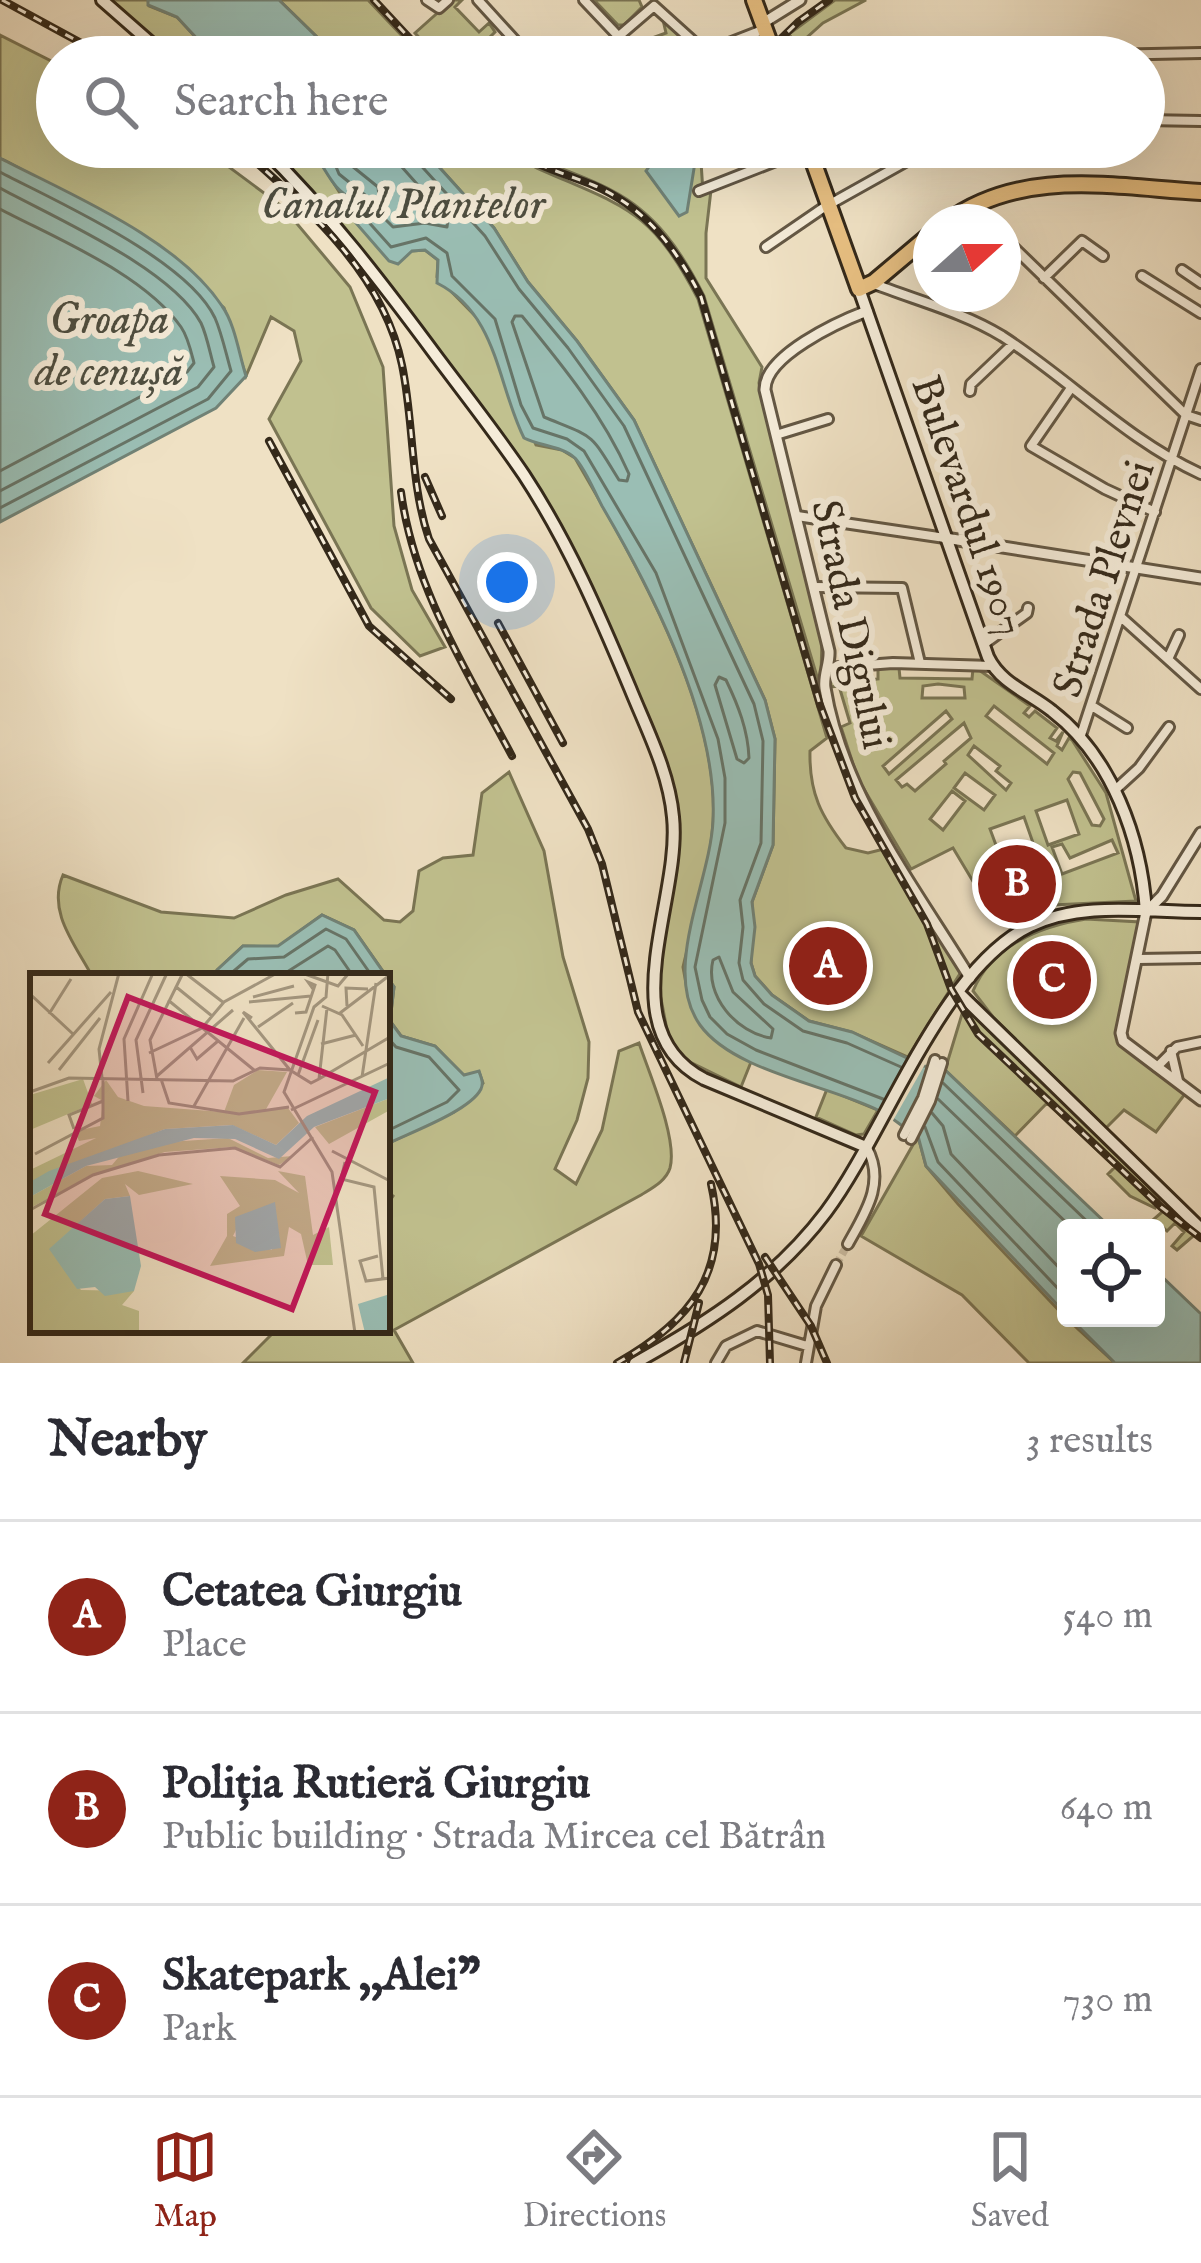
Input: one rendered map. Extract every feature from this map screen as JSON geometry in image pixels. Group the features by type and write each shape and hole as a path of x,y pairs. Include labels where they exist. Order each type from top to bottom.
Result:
{"main road":[{"path":"102,0 143,36"},
{"path":"754,0 768,36"},
{"path":"281,168 368,263 484,418 539,500 593,600 660,760 671,804 674,846 653,983 658,1021 669,1051 704,1079 866,1147"},
{"name":"Bulevardul 1907","path":"816,168 866,286 867,311 992,666 1081,737 1115,790 1130,829 1146,912"},
{"path":"974,204 1041,184 1201,192"},
{"path":"866,286 913,248"},
{"path":"634,1363 697,1328 773,1271 828,1210 959,993 1004,943 1052,918 1090,911 1201,912"},
{"path":"959,993 1201,1229"}],"street":[{"path":"428,0 439,8 448,0"},
{"path":"478,0 511,36"},
{"path":"584,0 619,36 655,6 688,36"},
{"path":"741,36 800,0"},
{"path":"1165,54 1201,53"},
{"path":"1165,120 1201,121"},
{"path":"699,191 761,168"},
{"path":"766,247 894,168"},
{"path":"1044,278 1082,241 1103,256"},
{"path":"1021,255 1186,415 1201,420"},
{"path":"1182,270 1201,283"},
{"path":"1142,276 1201,313"},
{"path":"866,286 973,321 1172,460 1201,473"},
{"name":"Strada Digului","path":"867,311 817,333 767,376 765,391 830,651 825,685 842,748 865,805 970,978"},
{"path":"970,391 1012,344"},
{"name":"Strada Plevnei","path":"1081,737 1201,369"},
{"path":"1071,388 1030,446 1155,512"},
{"path":"776,434 828,418"},
{"path":"796,516 1201,578"},
{"path":"814,587 903,589 920,663"},
{"path":"983,645 1028,613 1028,608"},
{"path":"1122,619 1201,689"},
{"path":"1168,659 1179,635"},
{"path":"827,668 920,663 992,666"},
{"path":"1092,706 1127,728"},
{"path":"1115,790 1136,772 1168,728"},
{"path":"1201,833 1162,896 1146,912 1121,1037 1201,1100"},
{"path":"1138,959 1201,958"},
{"path":"1157,1067 1171,1051 1201,1042"},
{"path":"1171,1051 1179,1083"},
{"path":"907,1137 930,1101 939,1061"},
{"path":"848,1244 874,1188 874,1168 866,1147"},
{"path":"806,1363 820,1294 836,1265"},
{"path":"716,1363 726,1346 758,1331 807,1346"}],"green space":[{"path":"111,0 148,0 149,6 177,17 195,36 151,36"},
{"path":"279,0 368,0 402,36 316,36"},
{"path":"452,0 462,0 455,7 479,32 489,23 495,32 491,36 415,33"},
{"path":"594,0 639,0 642,7 618,25"},
{"path":"835,0 866,0 808,36 789,34"},
{"path":"663,20 683,36 658,36 666,33"},
{"path":"0,35 36,53 36,168 230,168 283,207 350,287 383,367 394,526 412,590 445,647 420,656 371,608 269,419 301,361 294,331 271,317 246,376 224,308 119,221 0,158"},
{"path":"284,168 324,168 340,193 412,251 425,250 438,260 437,277 484,325 536,445 575,458 646,586 688,682 712,778 709,859 683,967 686,983 705,1023 751,1062 741,1087 690,1062 668,1035 657,978 677,867 677,820 664,763 588,579 522,465"},
{"path":"440,168 537,168 614,202 665,245 698,299 827,738 810,751 818,803 846,848 868,853 888,848 961,972 908,1057 851,1032 809,1021 772,995 755,976 752,902 773,845 775,739 765,700 634,420 528,282 494,228"},
{"path":"560,168 701,168 703,192 711,190 706,278 762,367 759,383 822,638 821,675 834,734 704,296 666,235 627,199"},
{"path":"878,668 899,668 900,678 972,679 973,669 979,670 1030,706 1024,713 1029,717 1035,711 1057,728 1050,738 1056,741 1063,732 1057,746 1062,750 1072,740 1106,793 1136,901 989,908 953,848 911,869 858,779 841,727 850,723 839,686 830,687 834,673 836,684 878,679","holes":["923,686 964,687 965,698 922,698","994,706 1054,753 1047,764 986,716","946,711 952,719 889,774 883,766","964,723 971,738 915,791 907,784 902,787 896,780","974,746 1000,766 996,771 1011,783 1006,790 968,755","1073,772 1080,773 1104,819 1100,826 1092,825 1068,779","965,773 995,795 984,810 954,788","952,791 965,801 943,830 930,819","1067,800 1079,834 1048,845 1036,811","1024,817 1039,860 1006,872 990,829","1112,840 1118,853 1062,874 1052,847 1062,844 1070,858","1042,867 1048,880 992,901 987,888"]},
{"path":"509,772 544,851 563,957 589,1042 588,1078 577,1120 555,1169 576,1184 602,1130 619,1051 639,1043 670,1140 668,1173 641,1195 394,1330 413,1363 243,1363 273,1333 390,1333 390,1143 454,1112 483,1083 479,1072 464,1076 435,1046 401,1036 390,1021 394,987 390,973 384,973 354,930 322,915 278,947 243,946 216,973 90,973 61,915 58,902 63,875 161,912 234,918 338,879 384,920 400,922 413,911 419,871 443,858 473,855 482,793"},
{"path":"1086,919 1140,922 1121,1037 1188,1090 1156,1132 1124,1110 1106,1128 993,1017 973,991 992,961 1020,940"},
{"path":"966,1012 1161,1196 1155,1208 1130,1196 1108,1174 1115,1167 1047,1103 1015,1136 945,1070"},
{"path":"827,1089 878,1110 864,1134 856,1135 816,1117"},
{"path":"918,1136 926,1166 1057,1308 1057,1327 1076,1327 1115,1363 1029,1363 962,1295 861,1236"},
{"path":"1170,1205 1199,1231 1177,1250 1172,1246 1184,1232 1175,1223 1167,1231 1165,1219 1154,1219"}],"water":[{"name":"Canalul Plantelor","path":"148,0 279,0 316,36 195,36 177,17 148,5"},
{"name":"Groapa de cenușă","path":"0,158 121,220 178,259 226,313 246,376 216,408 0,522"},
{"name":"Canalul Plantelor","path":"324,168 440,168 494,228 528,282 634,420 765,700 775,739 773,845 752,902 755,976 772,995 809,1021 852,1032 924,1066 945,1070 1102,1219 1057,1219 1057,1304 926,1166 918,1136 880,1111 735,1055 700,1025 689,1003 686,953 710,845 712,782 705,742 678,658 641,577 579,463 564,451 524,438 484,331 457,296 437,283 438,260 425,250 412,251 398,264 389,261 349,215 354,200"},
{"path":"694,168 687,212 679,216 646,171"},
{"path":"322,915 354,930 384,973 216,973 243,946 278,946"},
{"path":"390,1021 401,1036 435,1046 464,1075 479,1071 482,1084 475,1097 438,1121 390,1143"},
{"path":"1165,1280 1201,1314 1201,1363 1115,1363 1079,1327 1165,1327"}],"pier":[{"path":"911,1052 928,1059 891,1124 875,1115"}],"tunnel":[{"path":"836,1265 848,1244"}],"railway":[{"path":"2,0 68,36"},
{"path":"374,0 407,36"},
{"path":"784,36 829,0"},
{"path":"262,168 339,244 378,300 392,331 402,365 418,496 429,539 588,829 602,864 638,1012 759,1264 768,1295 770,1363"},
{"path":"548,168 612,194 643,217 681,262 701,297 820,705 855,798 927,924 951,989 978,1034 1161,1207 1201,1238"},
{"path":"269,441 369,626 451,699"},
{"path":"425,477 442,516"},
{"path":"401,492 430,596 512,756"},
{"path":"498,623 563,743"},
{"path":"617,1363 665,1330 699,1291 715,1243 711,1184"},
{"path":"765,1257 811,1326 827,1363"},
{"path":"684,1363 699,1303"}],"place":[{"name":"Poliția Rutieră Giurgiu","path":"1017,884"},
{"name":"Cetatea Giurgiu","path":"828,966"},
{"name":"Skatepark ,,Alei\"","path":"1052,980"}]}
